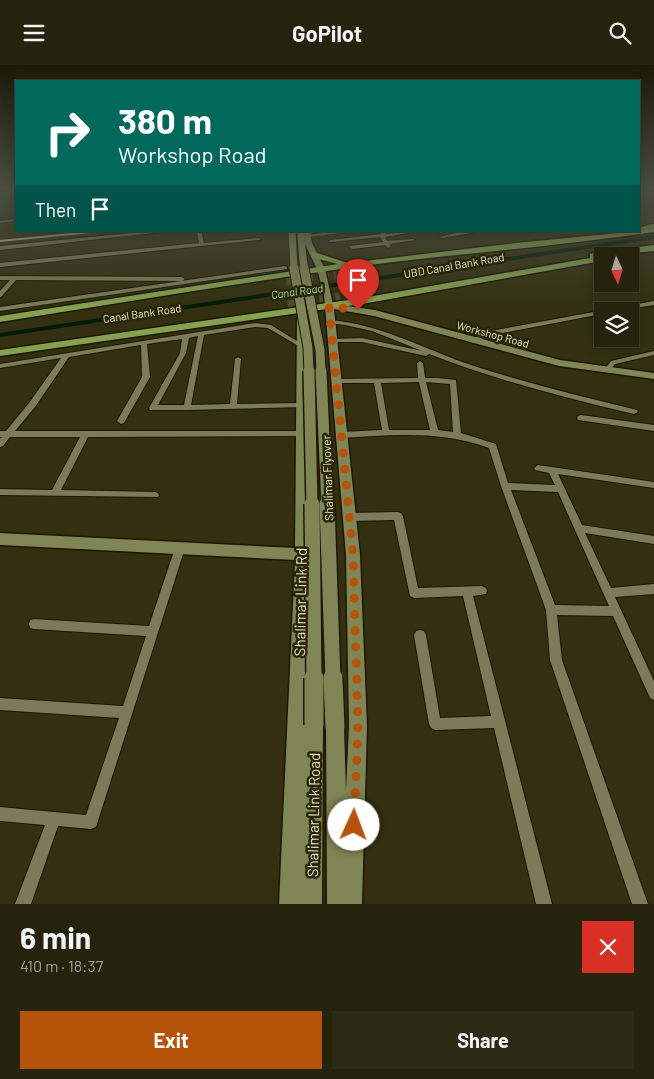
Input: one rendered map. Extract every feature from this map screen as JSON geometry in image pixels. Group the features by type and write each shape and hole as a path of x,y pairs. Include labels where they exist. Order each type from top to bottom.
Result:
{"highway":[{"path":"640,230 653,228"},
{"path":"336,273 629,232"},
{"path":"0,319 289,277 323,274 358,265 590,238"},
{"path":"639,250 654,248"},
{"path":"314,255 330,261 358,265"},
{"name":"UBD Canal Bank Road","path":"332,299 530,264 594,256"},
{"path":"0,353 254,321 296,306 332,299 594,259"},
{"path":"289,277 286,268 294,260"},
{"name":"Canal Bank Road","path":"0,326 289,277"},
{"name":"Canal Bank Road","path":"0,346 296,306"}],"main road":[{"name":"Shalimar Link Rd","path":"290,904 302,554 300,405 302,346 296,306 289,277 294,260 291,232"},
{"name":"Shalimar Flyover","path":"291,232 294,269 308,348 311,397 314,725"},
{"name":"Shalimar Flyover","path":"305,233 304,268 320,350 323,396 335,727 338,904"},
{"path":"305,233 332,299 330,322 353,555 358,726 351,904"},
{"name":"Workshop Road","path":"332,299 473,341 559,363 654,375"},
{"path":"0,539 302,554"},
{"name":"Shalimar Link Road","path":"311,904 314,725"}],"street":[{"path":"0,248 159,232"},
{"path":"199,232 202,244"},
{"path":"305,233 332,232"},
{"path":"442,237 466,232"},
{"path":"384,233 382,237 387,244"},
{"path":"331,241 384,233 406,233"},
{"path":"0,265 258,239"},
{"path":"352,247 413,240"},
{"path":"0,309 286,268"},
{"path":"0,278 175,278 197,281"},
{"path":"0,295 15,278"},
{"path":"639,306 654,303"},
{"path":"473,341 485,334 594,314"},
{"path":"0,366 201,335 254,321 270,326 302,346"},
{"path":"330,322 347,322 372,328 441,357"},
{"path":"187,408 201,335"},
{"path":"186,337 183,353 153,408 300,405"},
{"path":"332,341 362,340 441,357 586,401 634,412"},
{"path":"121,421 146,377 144,344"},
{"path":"607,370 613,362 654,353"},
{"path":"0,445 4,435 32,405 66,356"},
{"path":"234,407 238,359"},
{"path":"420,363 422,380 435,432"},
{"path":"336,381 422,380 453,382 457,434"},
{"path":"377,381 386,433"},
{"path":"581,418 654,428"},
{"path":"341,435 435,432 457,434 477,439 493,447 505,486 551,610 556,660 640,904"},
{"path":"4,435 301,434"},
{"path":"55,493 85,435"},
{"path":"538,468 654,485"},
{"path":"552,470 654,694"},
{"path":"505,486 560,489"},
{"path":"0,492 155,495"},
{"path":"349,517 398,516 414,593 482,591"},
{"path":"578,527 654,540"},
{"path":"0,814 91,822 180,549"},
{"path":"608,593 654,589"},
{"path":"467,592 544,904"},
{"path":"551,610 616,611"},
{"path":"34,624 153,631"},
{"path":"420,635 435,724 499,722"},
{"path":"0,704 127,712"},
{"path":"23,904 54,819"}],"waterway":[{"name":"Canal Road","path":"0,335 654,237"}],"tunnel":[{"path":"286,280 336,274"},
{"path":"288,306 340,298"}],"railway":[{"path":"0,241 92,232"}],"route":[{"path":"354,825 358,726 353,555 329,306 358,310"}]}
